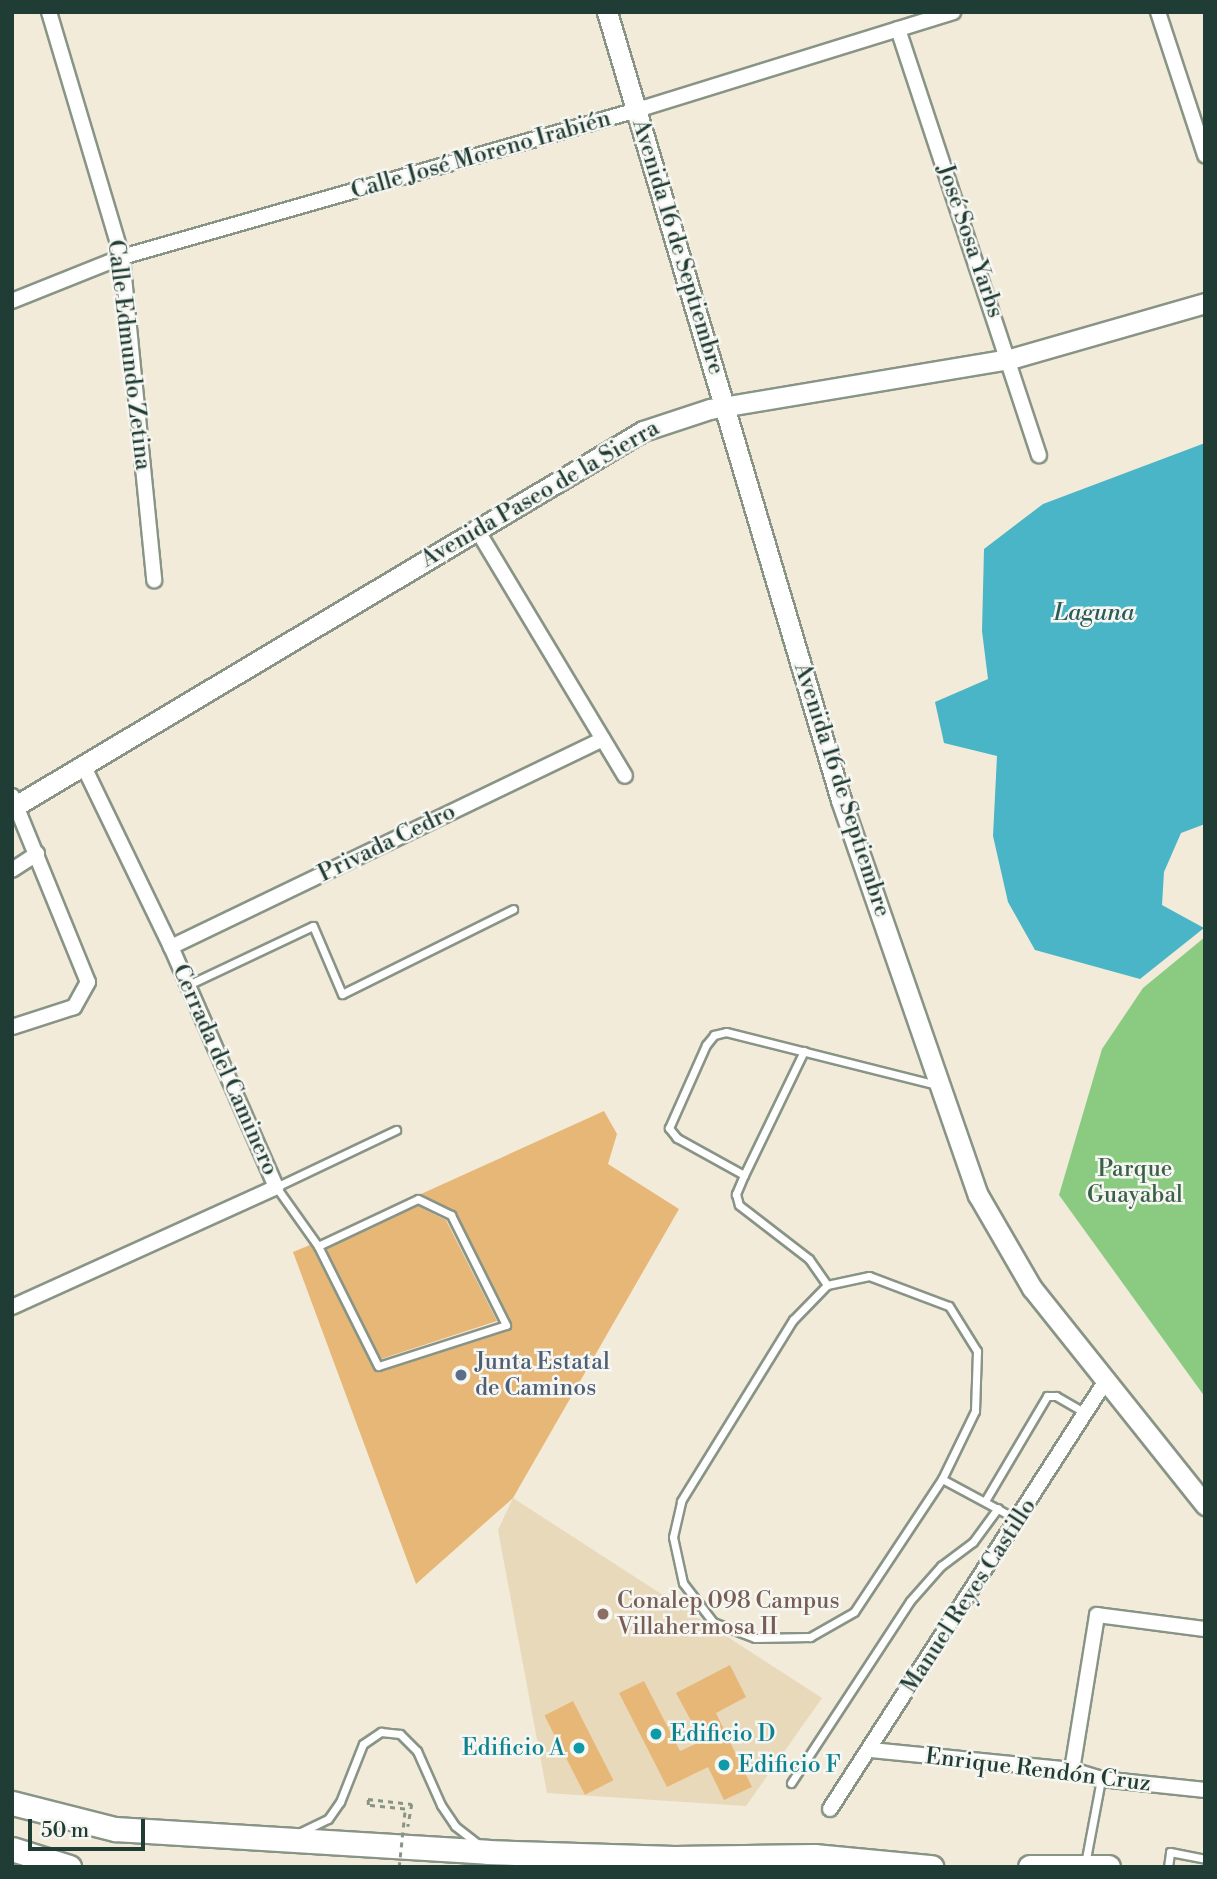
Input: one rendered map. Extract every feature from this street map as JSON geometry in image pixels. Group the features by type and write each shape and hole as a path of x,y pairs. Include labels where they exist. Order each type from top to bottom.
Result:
{"main road":[{"name":"Avenida 16 de Septiembre","path":"607,12 841,800 978,1195 1032,1288 1205,1505"},
{"name":"Avenida Paseo de la Sierra","path":"14,802 84,767 476,527 643,430 726,407 1010,359 1205,303"},
{"path":"12,1804 115,1829 287,1839 401,1857 487,1852 674,1858 814,1856 931,1867"},
{"path":"12,1849 69,1867"},
{"path":"674,1858 757,1867"},
{"path":"1030,1867 1097,1865"}],"street":[{"name":"Calle Edmundo Zetina","path":"49,12 121,257 154,580"},
{"name":"Calle José Moreno Irabién","path":"12,301 121,257 637,110 953,12"},
{"path":"1158,12 1205,155"},
{"name":"José Sosa Yarbs","path":"898,29 1010,359 1039,455"},
{"path":"476,527 625,776"},
{"name":"Privada Cedro","path":"172,947 603,739"},
{"name":"Cerrada del Caminero","path":"84,767 172,947 276,1187"},
{"path":"12,1027 74,1007 88,982 14,802"},
{"path":"12,870 37,854"},
{"path":"12,1307 276,1187"},
{"name":"Manuel Reyes Castillo","path":"830,1809 871,1750 1105,1382"},
{"path":"1072,1770 1097,1615 1205,1629"},
{"name":"Enrique Rendón Cruz","path":"871,1750 1072,1770 1101,1779 1205,1790"}],"lane":[{"path":"188,985 313,926 342,994 513,909"},
{"path":"744,1175 677,1138 669,1128 706,1045 714,1035 726,1032 941,1087"},
{"path":"804,1051 736,1194 739,1205 809,1259 827,1286"},
{"path":"276,1187 396,1130"},
{"name":"Cerrada del Caminero","path":"276,1187 318,1245 378,1366 506,1325 451,1214 418,1199 318,1245"},
{"path":"869,1276 949,1306 977,1351 975,1411 942,1479 853,1612 810,1637 755,1638 713,1622 683,1583 673,1537 681,1502 793,1320 827,1286 869,1276"},
{"path":"985,1501 1047,1396 1056,1396 1085,1413"},
{"path":"942,1479 1018,1520"},
{"path":"791,1783 910,1601 941,1566 973,1542 998,1508"},
{"path":"287,1839 328,1819 340,1802 363,1744 382,1732 400,1734 417,1751 455,1826 487,1852"},
{"path":"1097,1865 1101,1779"},
{"path":"1168,1867 1170,1852 1205,1859"}],"path":[{"path":"368,1799 412,1804 401,1857 405,1809 368,1805 368,1799"}],"shaded area":[{"name":"Conalep 098 Campus Villahermosa II","path":"513,1498 822,1698 746,1806 547,1793 498,1530"}],"green space":[{"name":"Parque Guayabal","path":"1205,937 1205,1397 1059,1195 1102,1049 1143,988"}],"water":[{"name":"Laguna","path":"1205,443 1205,824 1181,833 1164,872 1162,905 1204,928 1140,979 1035,950 1008,902 993,836 997,756 944,743 935,702 988,679 982,631 984,549 1043,504"}],"building":[{"name":"Junta Estatal de Caminos","path":"604,1111 617,1134 608,1164 679,1209 513,1498 416,1584 293,1252 310,1245 313,1249 376,1372 508,1331 511,1322 456,1212 421,1194"},
{"path":"418,1206 446,1220 497,1321 381,1359 326,1249"},
{"path":"730,1665 746,1697 716,1713 752,1787 724,1800 708,1767 667,1787 619,1693 644,1681 680,1751 702,1741 676,1693"},
{"name":"Edificio A","path":"573,1701 613,1780 585,1795 544,1716"}],"place":[{"name":"Junta Estatal de Caminos","path":"461,1375"},
{"name":"Conalep 098 Campus Villahermosa II","path":"603,1614"},
{"name":"Edificio D","path":"656,1734"},
{"name":"Edificio A","path":"579,1748"},
{"name":"Edificio F","path":"724,1765"}]}
